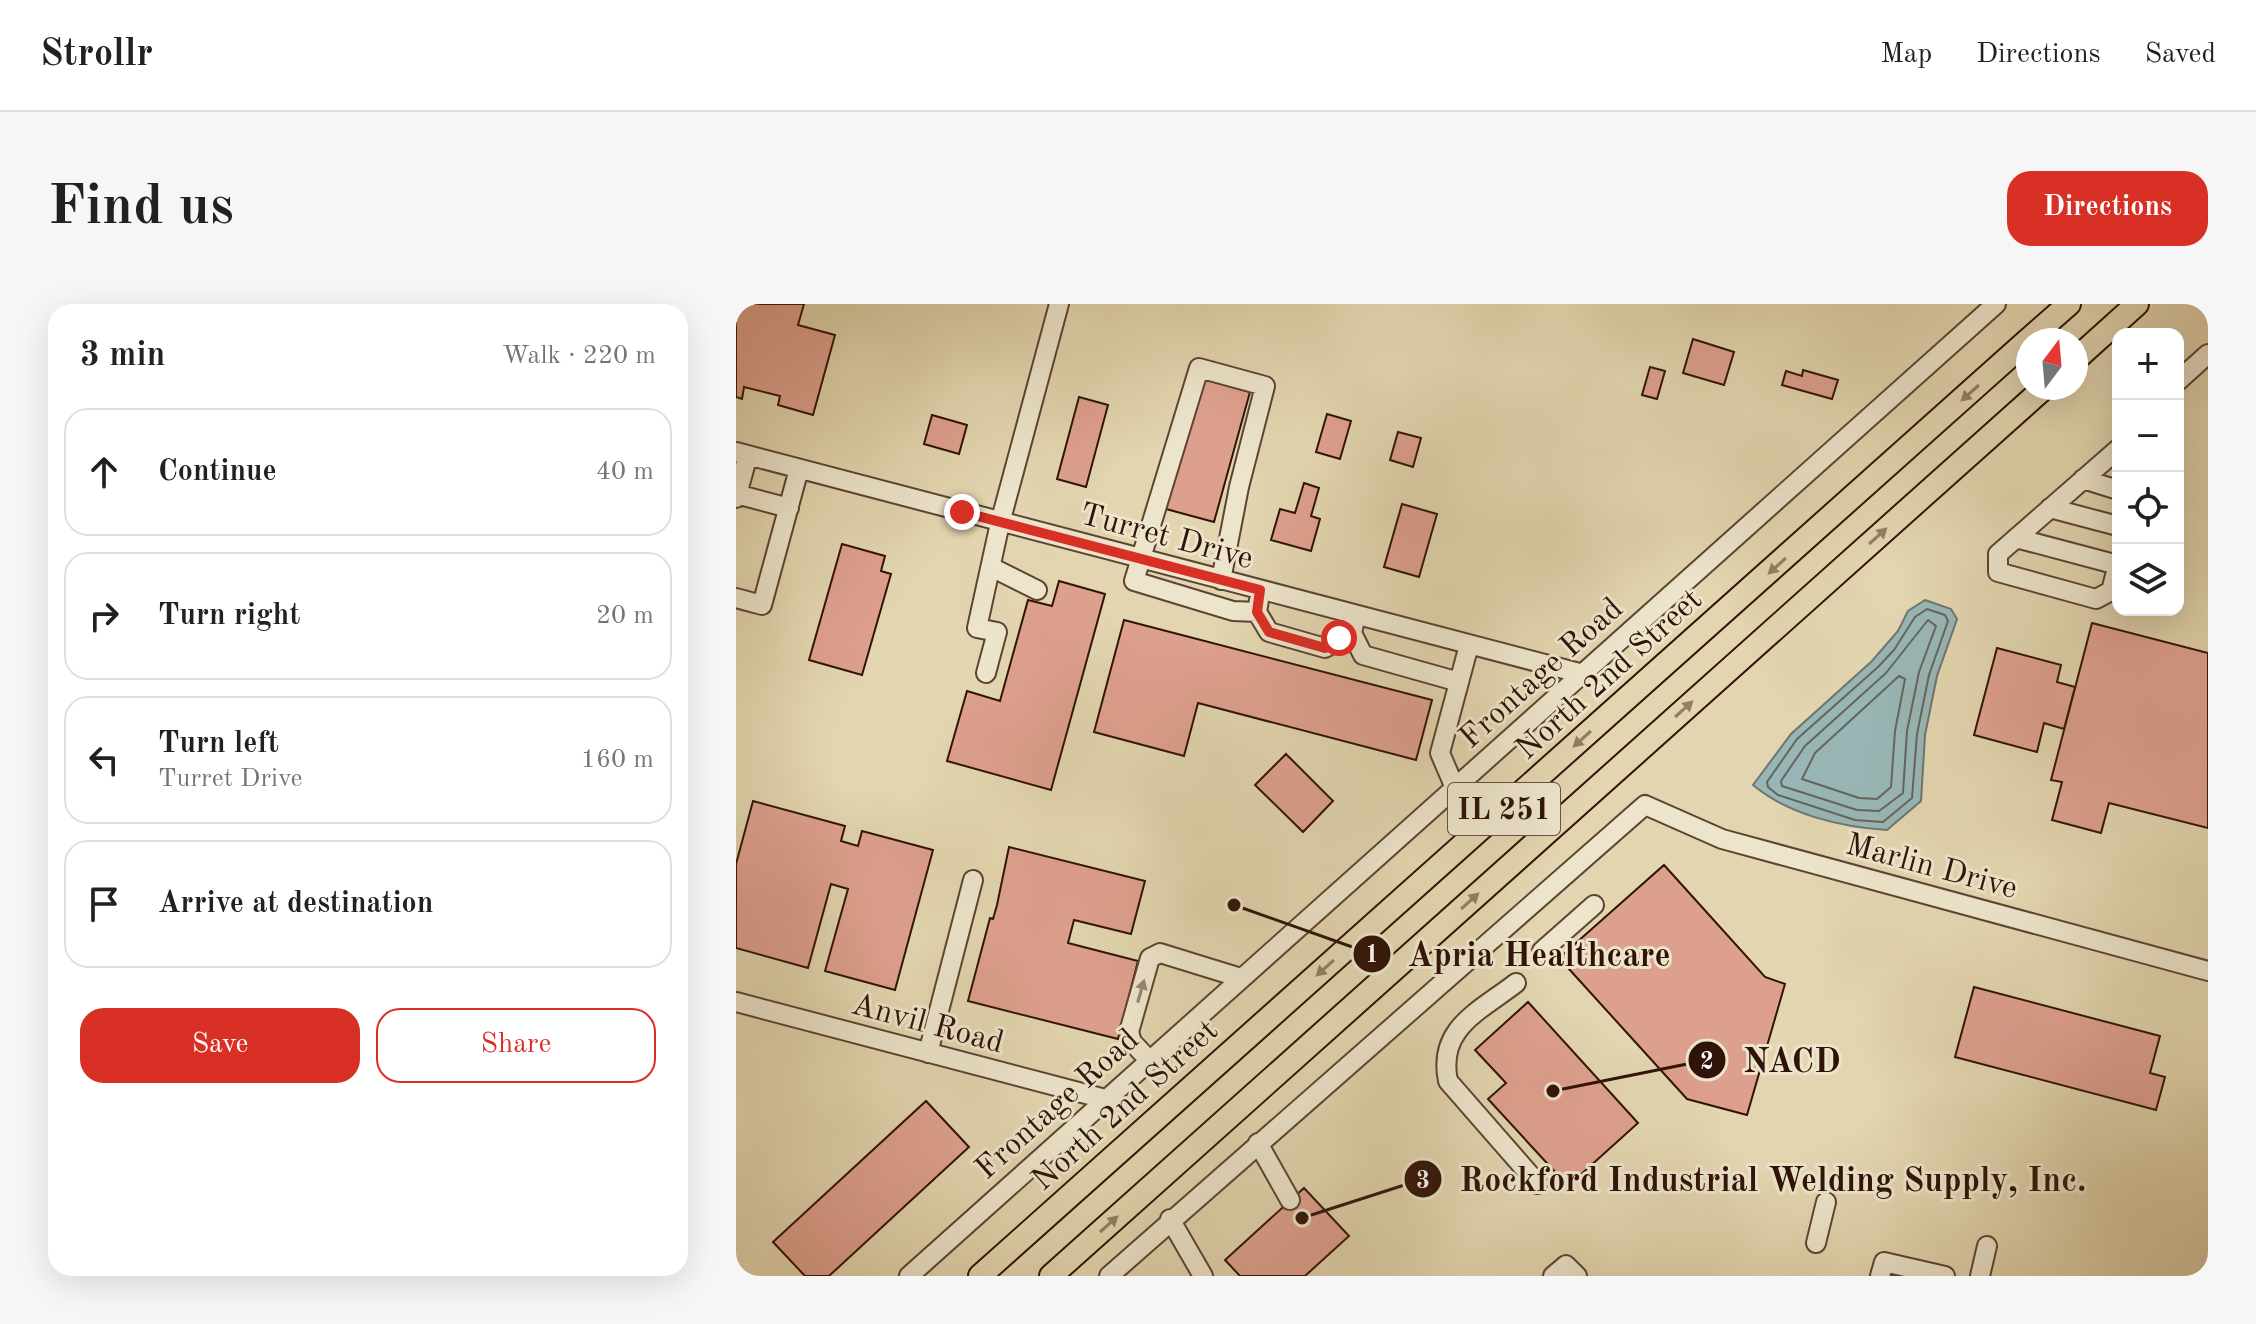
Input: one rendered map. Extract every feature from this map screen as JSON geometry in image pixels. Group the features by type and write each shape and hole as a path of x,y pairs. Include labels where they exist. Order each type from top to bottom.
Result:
{"main road":[{"name":"North 2nd Street","path":"2042,328 2069,304"},
{"path":"2088,348 2137,304"},
{"name":"North 2nd Street","path":"980,1276 2016,351"},
{"name":"IL 251","path":"1051,1276 2031,400"}],"street":[{"path":"986,673 997,632 977,628 1000,523 1059,304"},
{"name":"Frontage Road","path":"909,1276 1996,304"},
{"path":"2184,376 2208,354"},
{"path":"1221,580 1239,487 1265,386 1199,368 1134,581 1233,611 1257,612"},
{"path":"742,453 736,495 789,508"},
{"name":"Turret Drive","path":"742,453 1260,590 1354,624 1469,645 1583,674"},
{"path":"2112,454 1998,554 1998,572 2096,599 2111,591 2112,587"},
{"path":"736,598 762,605 799,469"},
{"path":"2083,479 2112,488"},
{"path":"2050,508 2112,524"},
{"path":"2016,538 2112,562"},
{"path":"991,567 1037,590"},
{"path":"1260,590 1257,612 1269,632 1325,648 1354,624 1363,655 1459,682"},
{"path":"1455,788 1440,753 1469,645"},
{"name":"Marlin Drive","path":"1258,1143 1645,805 1722,839 2208,971"},
{"path":"928,1053 973,880"},
{"path":"1542,951 1594,905"},
{"path":"1149,1060 1132,1042 1129,1032 1150,958 1160,953 1241,978"},
{"path":"1516,983 1460,1026 1444,1055 1448,1081 1538,1184"},
{"name":"Anvil Road","path":"736,1002 1105,1099"},
{"path":"1109,1276 1258,1143 1290,1200"},
{"path":"1816,1243 1826,1202"},
{"path":"1170,1219 1203,1276"},
{"path":"1980,1276 1987,1246"},
{"path":"1880,1276 1884,1262 1945,1276"},
{"path":"1553,1276 1566,1265 1577,1276"}],"water":[{"path":"1925,600 1951,609 1957,619 1937,676 1925,735 1921,801 1887,830 1816,818 1783,804 1753,785 1791,734 1872,661 1898,631 1908,611"}],"building":[{"path":"736,304 804,304 798,325 835,335 813,415 778,405 780,396 744,387 742,399 736,397"},
{"path":"1693,339 1734,352 1724,385 1683,373"},
{"path":"1650,367 1665,371 1657,399 1642,395"},
{"path":"1803,370 1838,380 1832,399 1782,385 1786,371 1802,376"},
{"path":"1203,379 1250,392 1214,522 1166,509"},
{"path":"1079,397 1108,405 1086,487 1057,479"},
{"path":"1327,414 1351,421 1340,459 1316,452"},
{"path":"932,415 967,425 959,454 924,444"},
{"path":"1398,432 1421,438 1413,467 1390,460"},
{"path":"1304,483 1319,488 1311,516 1320,519 1311,551 1271,540 1280,509 1295,513"},
{"path":"1402,504 1437,514 1419,577 1384,567"},
{"path":"842,544 885,556 881,571 891,574 862,675 809,660"},
{"path":"1059,581 1105,594 1051,790 947,761 967,691 1000,701 1028,600 1052,606"},
{"path":"1124,620 1432,700 1416,760 1198,703 1184,756 1094,732"},
{"path":"2092,623 2208,653 2208,828 2109,803 2101,833 2052,820 2062,782 2051,780"},
{"path":"1997,648 2061,665 2057,682 2075,687 2064,729 2044,723 2037,752 1974,735"},
{"path":"1286,754 1333,801 1303,832 1255,785"},
{"path":"753,801 845,826 841,841 858,846 862,831 933,850 895,990 825,971 848,889 831,884 808,968 736,948 736,864"},
{"path":"1009,847 1145,881 1131,934 1074,920 1068,943 1138,961 1118,1039 968,1001 990,918 993,919 997,905"},
{"path":"1664,865 1765,977 1785,984 1747,1115 1687,1099 1559,958"},
{"path":"1974,987 2160,1036 2150,1073 2165,1077 2156,1110 1955,1057"},
{"path":"1528,1002 1638,1123 1568,1186 1488,1099 1506,1083 1475,1050"},
{"path":"926,1101 969,1147 829,1276 805,1276 773,1242"},
{"path":"1304,1188 1349,1236 1305,1276 1240,1276 1225,1260"}],"place":[{"name":"Apria Healthcare","path":"1234,905"},
{"name":"NACD","path":"1553,1091"},
{"name":"Rockford Industrial Welding Supply, Inc.","path":"1302,1218"}],"route":[{"path":"962,512 1260,590 1257,612 1269,632 1325,648 1339,638"}]}
